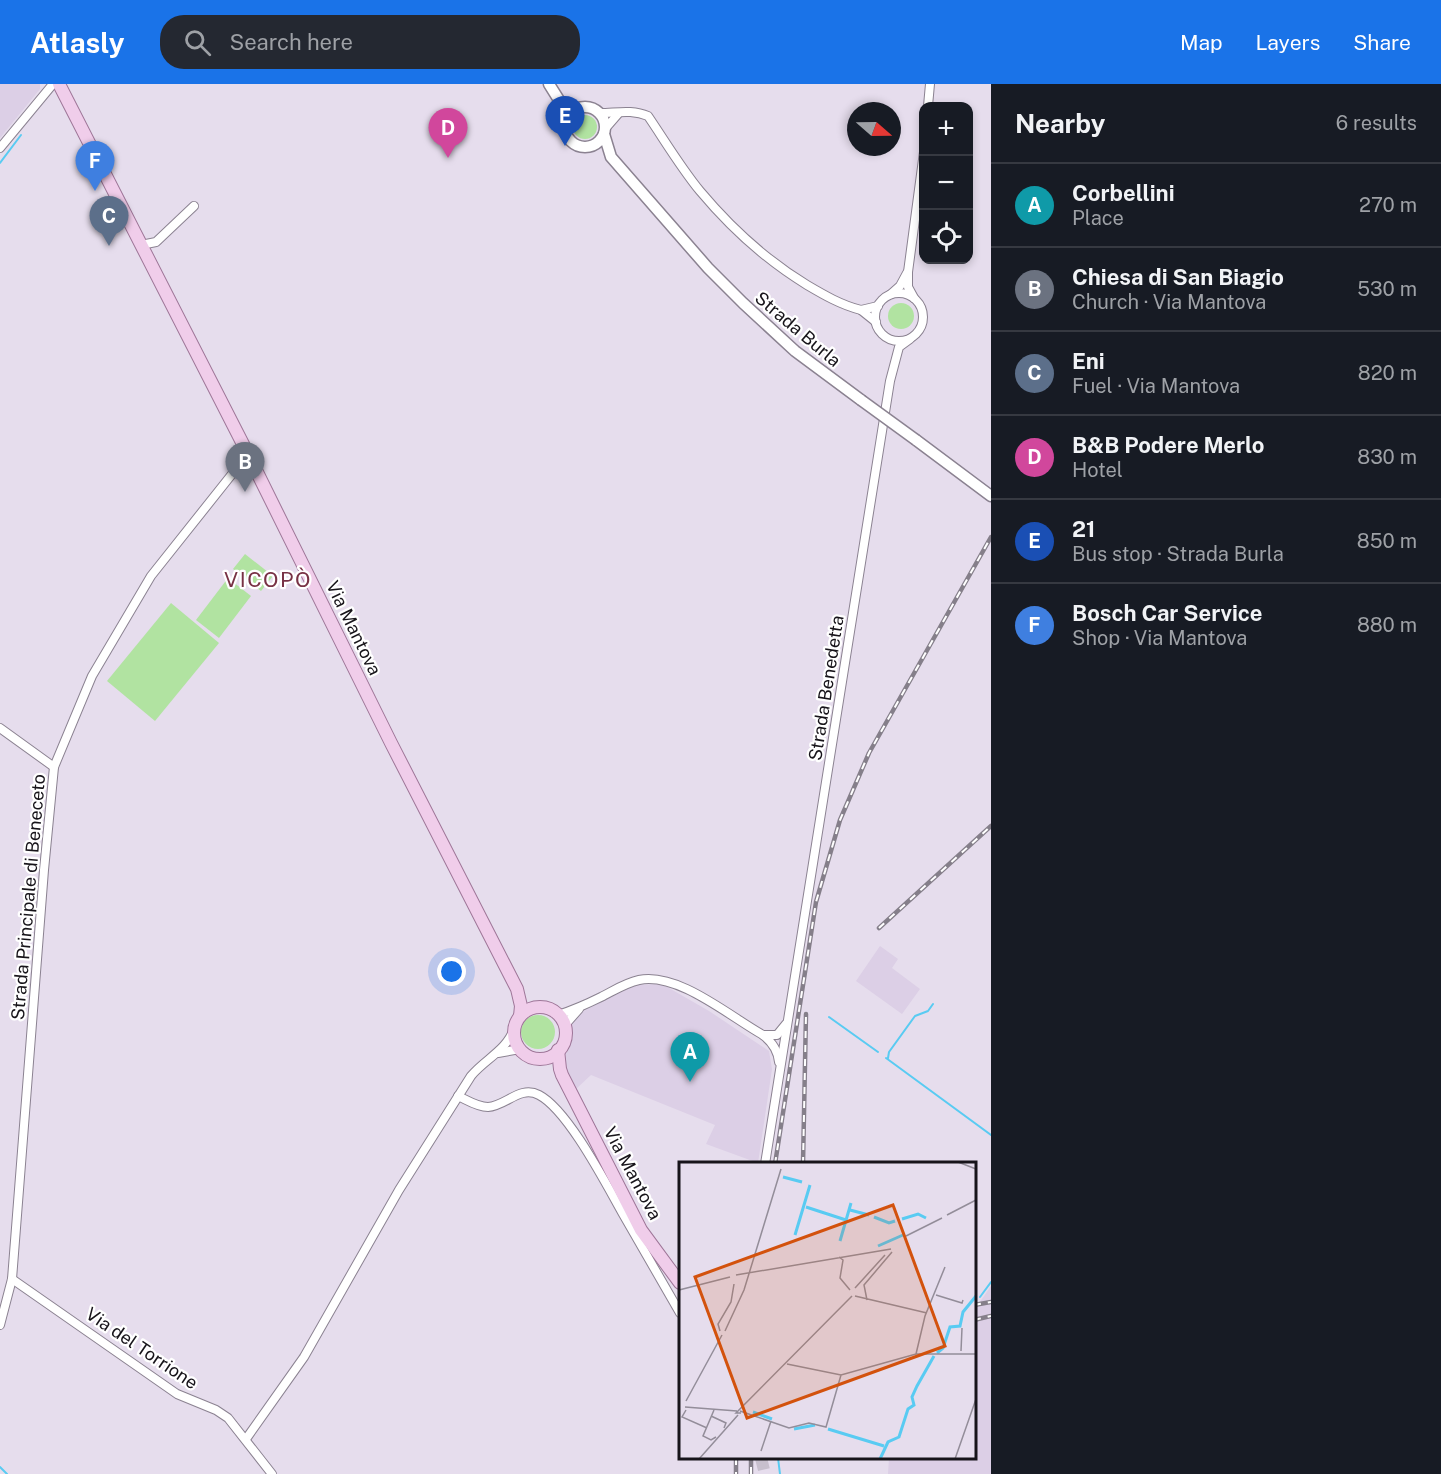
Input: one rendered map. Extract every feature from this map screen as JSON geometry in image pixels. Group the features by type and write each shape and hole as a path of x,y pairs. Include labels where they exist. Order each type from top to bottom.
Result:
{"main road":[{"name":"Strada Burla","path":"549,84 569,116 566,128 569,139 579,146 591,146 611,157 708,268 743,303 802,357 991,496"},
{"name":"Via Mantova","path":"59,86 248,454 391,743 517,989 521,1006 520,1016"},
{"name":"Strada Burla","path":"558,96 569,104 589,107 600,113 611,157"},
{"path":"569,116 583,107"},
{"path":"591,146 596,143 604,131"},
{"name":"Via Mantova","path":"517,989 527,999 539,1007 546,1008 561,1021 565,1037 558,1050 562,1075 637,1221 651,1245 679,1280"},
{"path":"519,1049 514,1029 520,1016 532,1008 539,1007"},
{"name":"Via Mantova","path":"519,1049 530,1057 542,1059 562,1075"},
{"path":"542,1059 558,1050"}],"street":[{"path":"0,148 44,93 46,84"},
{"path":"928,102 930,84"},
{"path":"44,93 59,86"},
{"path":"600,113 618,114 633,111 648,116 699,190 757,249 784,271 822,294 861,310 876,322"},
{"path":"604,131 618,114"},
{"name":"Strada Benedetta","path":"765,1162 862,563 876,463 894,364 899,347 919,332 923,317 919,303 909,287 908,272 924,156"},
{"path":"141,245 156,242 194,206"},
{"path":"861,310 878,306 900,286 908,272"},
{"path":"891,294 899,293 914,298"},
{"path":"876,322 878,306"},
{"name":"Strada Benedetta","path":"876,322 892,350 894,364"},
{"path":"885,337 897,341 910,339"},
{"name":"Strada Principale di Beneceto","path":"0,1325 12,1279 54,766 92,676 146,585 248,454"},
{"path":"0,728 54,766"},
{"name":"Strada Benedetta","path":"561,1021 581,1007 628,983 654,979 685,988 770,1040 778,1056 779,1073"},
{"name":"Strada Benedetta","path":"561,1021 581,1007"},
{"name":"Strada Benedetta","path":"774,1048 777,1035 784,1028 789,1017"},
{"path":"246,1439 304,1357 399,1190 458,1096 480,1065 498,1053 514,1029"},
{"path":"763,1035 777,1035 782,1041 783,1052"},
{"path":"498,1053 519,1049"},
{"path":"458,1096 487,1107 498,1105 513,1096 531,1093 543,1098 560,1112 592,1160 679,1310"},
{"name":"Via del Torrione","path":"12,1279 177,1394 216,1410 228,1418 272,1474"}],"shaded area":[{"path":"0,84 40,84 40,89 0,138"},
{"path":"880,946 898,959 892,968 920,989 902,1014 856,981"},
{"path":"662,984 709,1011 769,1051 772,1069 758,1162 706,1144 715,1125 591,1075 576,1089 572,1086 564,1071 563,1052 573,1019 584,1011 636,985"},
{"path":"991,1286 991,1474 888,1474 889,1459 976,1459 976,1308"}],"green space":[{"path":"585,115 594,118 597,127 594,136 585,139 576,136 573,127 576,118"},
{"path":"901,303 910,307 914,316 910,325 901,329 892,325 888,316 892,307"},
{"path":"245,554 273,576 261,591 233,569"},
{"path":"228,578 251,596 219,638 196,620"},
{"path":"171,603 219,643 155,721 107,681"},
{"path":"538,1015 550,1020 555,1032 550,1044 538,1049 526,1044 521,1032 526,1020"}],"waterway":[{"path":"0,163 21,135"},
{"path":"888,1058 889,1052 915,1016 928,1011 933,1004"},
{"path":"829,1017 878,1052"},
{"path":"886,1058 991,1135"},
{"path":"980,1297 991,1282"},
{"path":"778,1459 780,1474"},
{"path":"0,1467 7,1474"}],"tunnel":[{"path":"761,1459 765,1474"}],"railway":[{"path":"775,1162 816,902 840,820 869,753 991,537"},
{"path":"879,928 991,826"},
{"path":"803,1162 806,1014"},
{"path":"976,1305 991,1302"},
{"path":"976,1320 991,1316"},
{"path":"736,1459 736,1474"},
{"path":"751,1459 751,1474"}],"place":[{"name":"21","path":"565,146"},
{"name":"B&B Podere Merlo","path":"448,158"},
{"name":"Bosch Car Service","path":"95,191"},
{"name":"Eni","path":"109,246"},
{"name":"Chiesa di San Biagio","path":"245,492"},
{"name":"Corbellini","path":"690,1082"}],"district":[{"name":"VICOPÒ","path":"268,579"}]}
